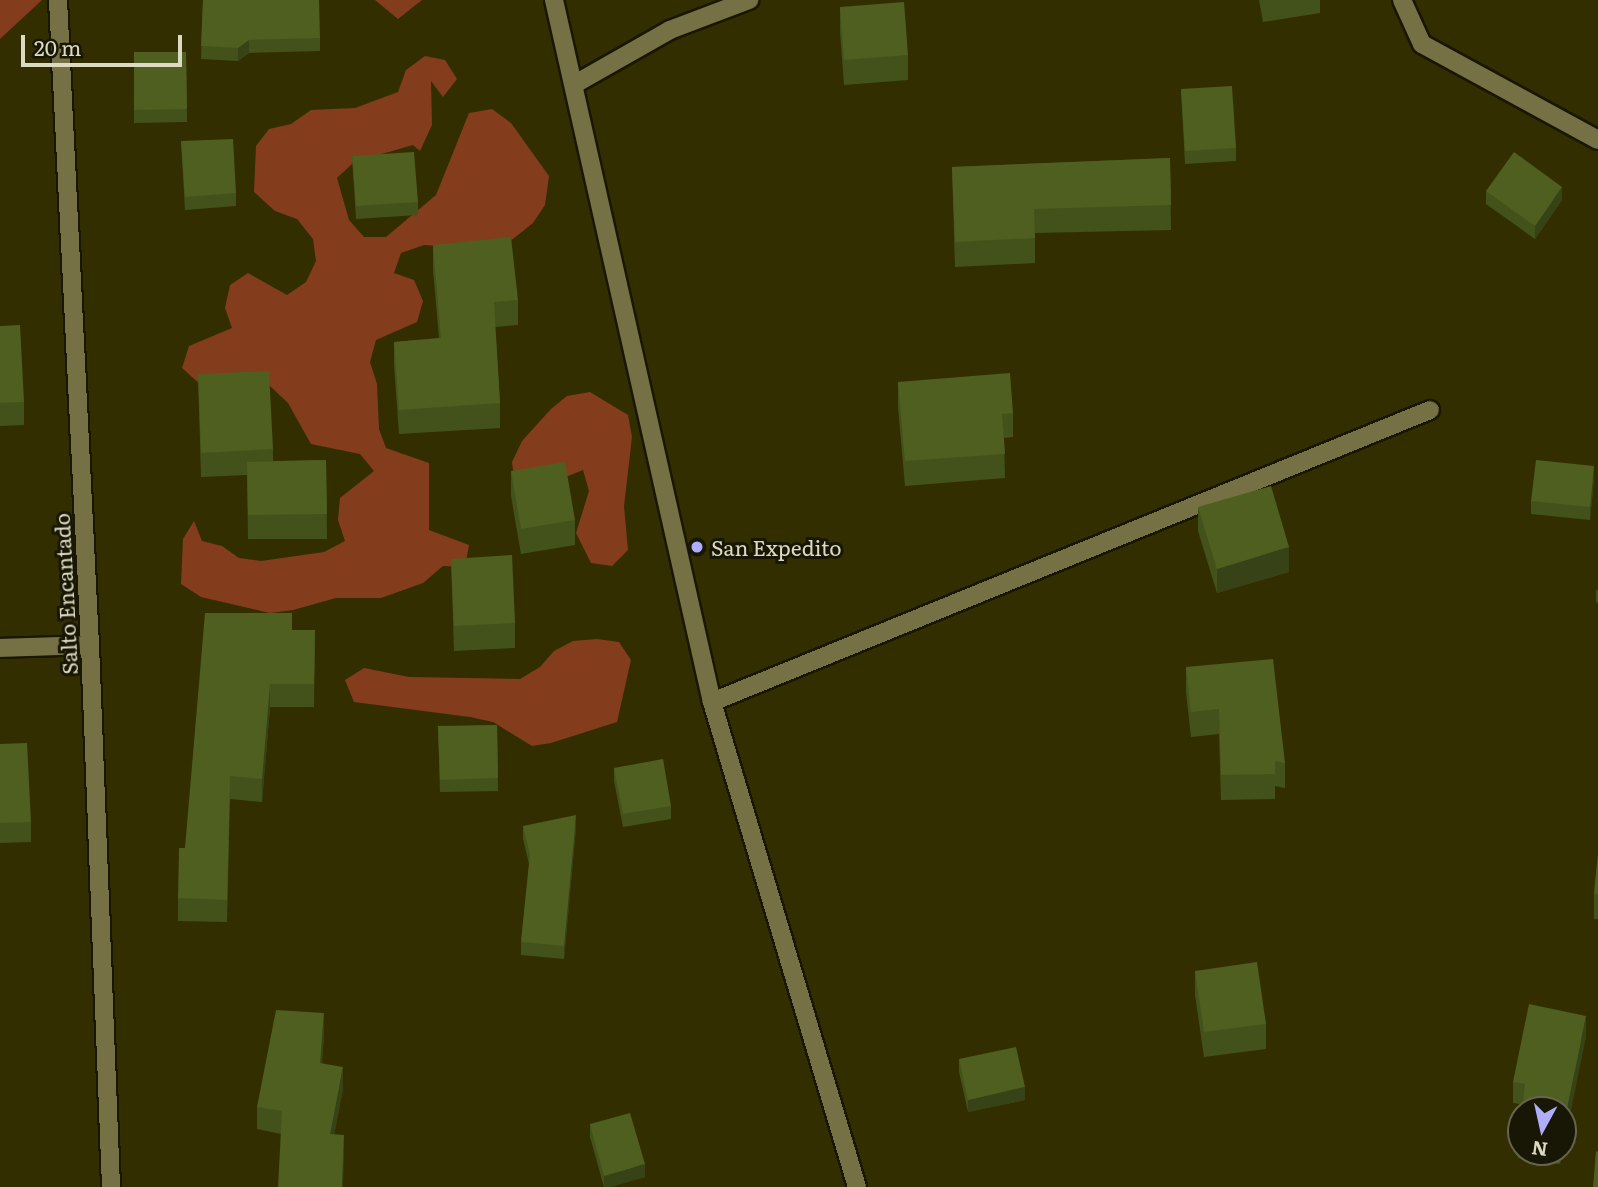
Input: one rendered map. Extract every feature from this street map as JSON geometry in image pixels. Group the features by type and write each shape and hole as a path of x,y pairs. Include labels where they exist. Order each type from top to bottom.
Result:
{"street":[{"name":"Salto Encantado","path":"58,0 90,645 111,1187"},
{"path":"554,0 712,702 857,1187"},
{"path":"575,84 670,30 727,4 749,0"},
{"path":"1402,0 1422,44 1598,140"},
{"path":"712,702 1430,410"},
{"path":"0,648 90,645"}],"shaded area":[{"path":"0,0 42,0 0,39"},
{"path":"375,0 422,0 398,19"},
{"path":"425,56 445,60 457,79 443,97 431,81 432,125 420,151 413,145 354,162 337,178 349,220 364,237 386,237 436,195 469,113 492,109 511,123 549,176 545,205 533,223 513,239 493,249 424,245 401,253 394,273 414,280 423,301 417,322 376,340 370,362 377,384 379,429 386,448 429,463 429,530 469,545 465,567 443,566 423,583 381,598 336,598 293,610 270,613 201,597 181,584 183,539 194,521 202,541 222,546 239,558 261,561 324,552 345,541 338,520 340,498 374,471 360,454 311,444 288,403 270,386 201,385 182,368 189,346 232,328 225,308 230,285 248,273 287,295 306,282 316,261 313,239 297,219 275,211 254,192 256,146 269,129 291,124 311,110 355,108 398,92 406,70"},
{"path":"590,392 628,415 632,437 624,506 628,550 612,566 591,563 576,533 589,491 583,470 536,489 515,485 512,462 522,441 551,409 567,396"},
{"path":"597,639 619,642 631,660 617,722 551,743 532,746 493,722 470,717 354,702 345,680 364,668 409,677 520,679 540,667 554,651 573,641"}],"building":[{"path":"203,0 319,0 320,38 249,40 238,48 201,46"},
{"path":"904,2 908,55 844,60 840,7"},
{"path":"134,52 186,52 187,109 134,110"},
{"path":"1232,86 1236,148 1185,151 1181,89"},
{"path":"233,139 236,193 185,197 181,141"},
{"path":"414,152 418,202 356,206 352,156"},
{"path":"1514,152 1562,187 1535,226 1486,191"},
{"path":"1170,158 1171,205 1034,209 1035,238 955,242 952,167"},
{"path":"511,237 518,300 494,302 500,403 399,410 394,342 441,338 433,245"},
{"path":"20,325 24,402 0,403 0,326"},
{"path":"269,371 273,449 201,453 198,374"},
{"path":"1010,373 1013,413 1002,414 1005,454 905,461 898,382"},
{"path":"326,460 327,514 248,515 247,462"},
{"path":"1536,460 1594,466 1590,507 1531,501"},
{"path":"565,462 575,520 521,529 511,471"},
{"path":"1271,486 1289,547 1217,569 1198,507"},
{"path":"512,555 515,623 454,626 451,559"},
{"path":"205,613 292,613 292,630 315,630 314,684 270,684 262,779 230,776 227,900 178,898 179,848 185,848"},
{"path":"1273,659 1285,763 1275,761 1275,774 1221,775 1219,709 1191,712 1186,667"},
{"path":"497,725 498,778 440,780 438,726"},
{"path":"27,743 31,822 0,823 0,744"},
{"path":"663,759 671,806 623,814 614,768"},
{"path":"576,815 564,946 521,942 530,855 523,826"},
{"path":"1598,854 1598,894 1594,894"},
{"path":"1257,962 1266,1024 1204,1032 1195,971"},
{"path":"1529,1004 1586,1016 1570,1096 1524,1096 1525,1084 1513,1082"},
{"path":"276,1010 324,1013 320,1063 343,1067 330,1134 344,1135 342,1187 278,1187 282,1111 257,1107"},
{"path":"1016,1047 1025,1087 968,1100 959,1059"},
{"path":"630,1113 645,1164 604,1176 590,1124"},
{"path":"1596,1151 1598,1187 1593,1187"}],"place":[{"name":"San Expedito","path":"697,547"}]}
